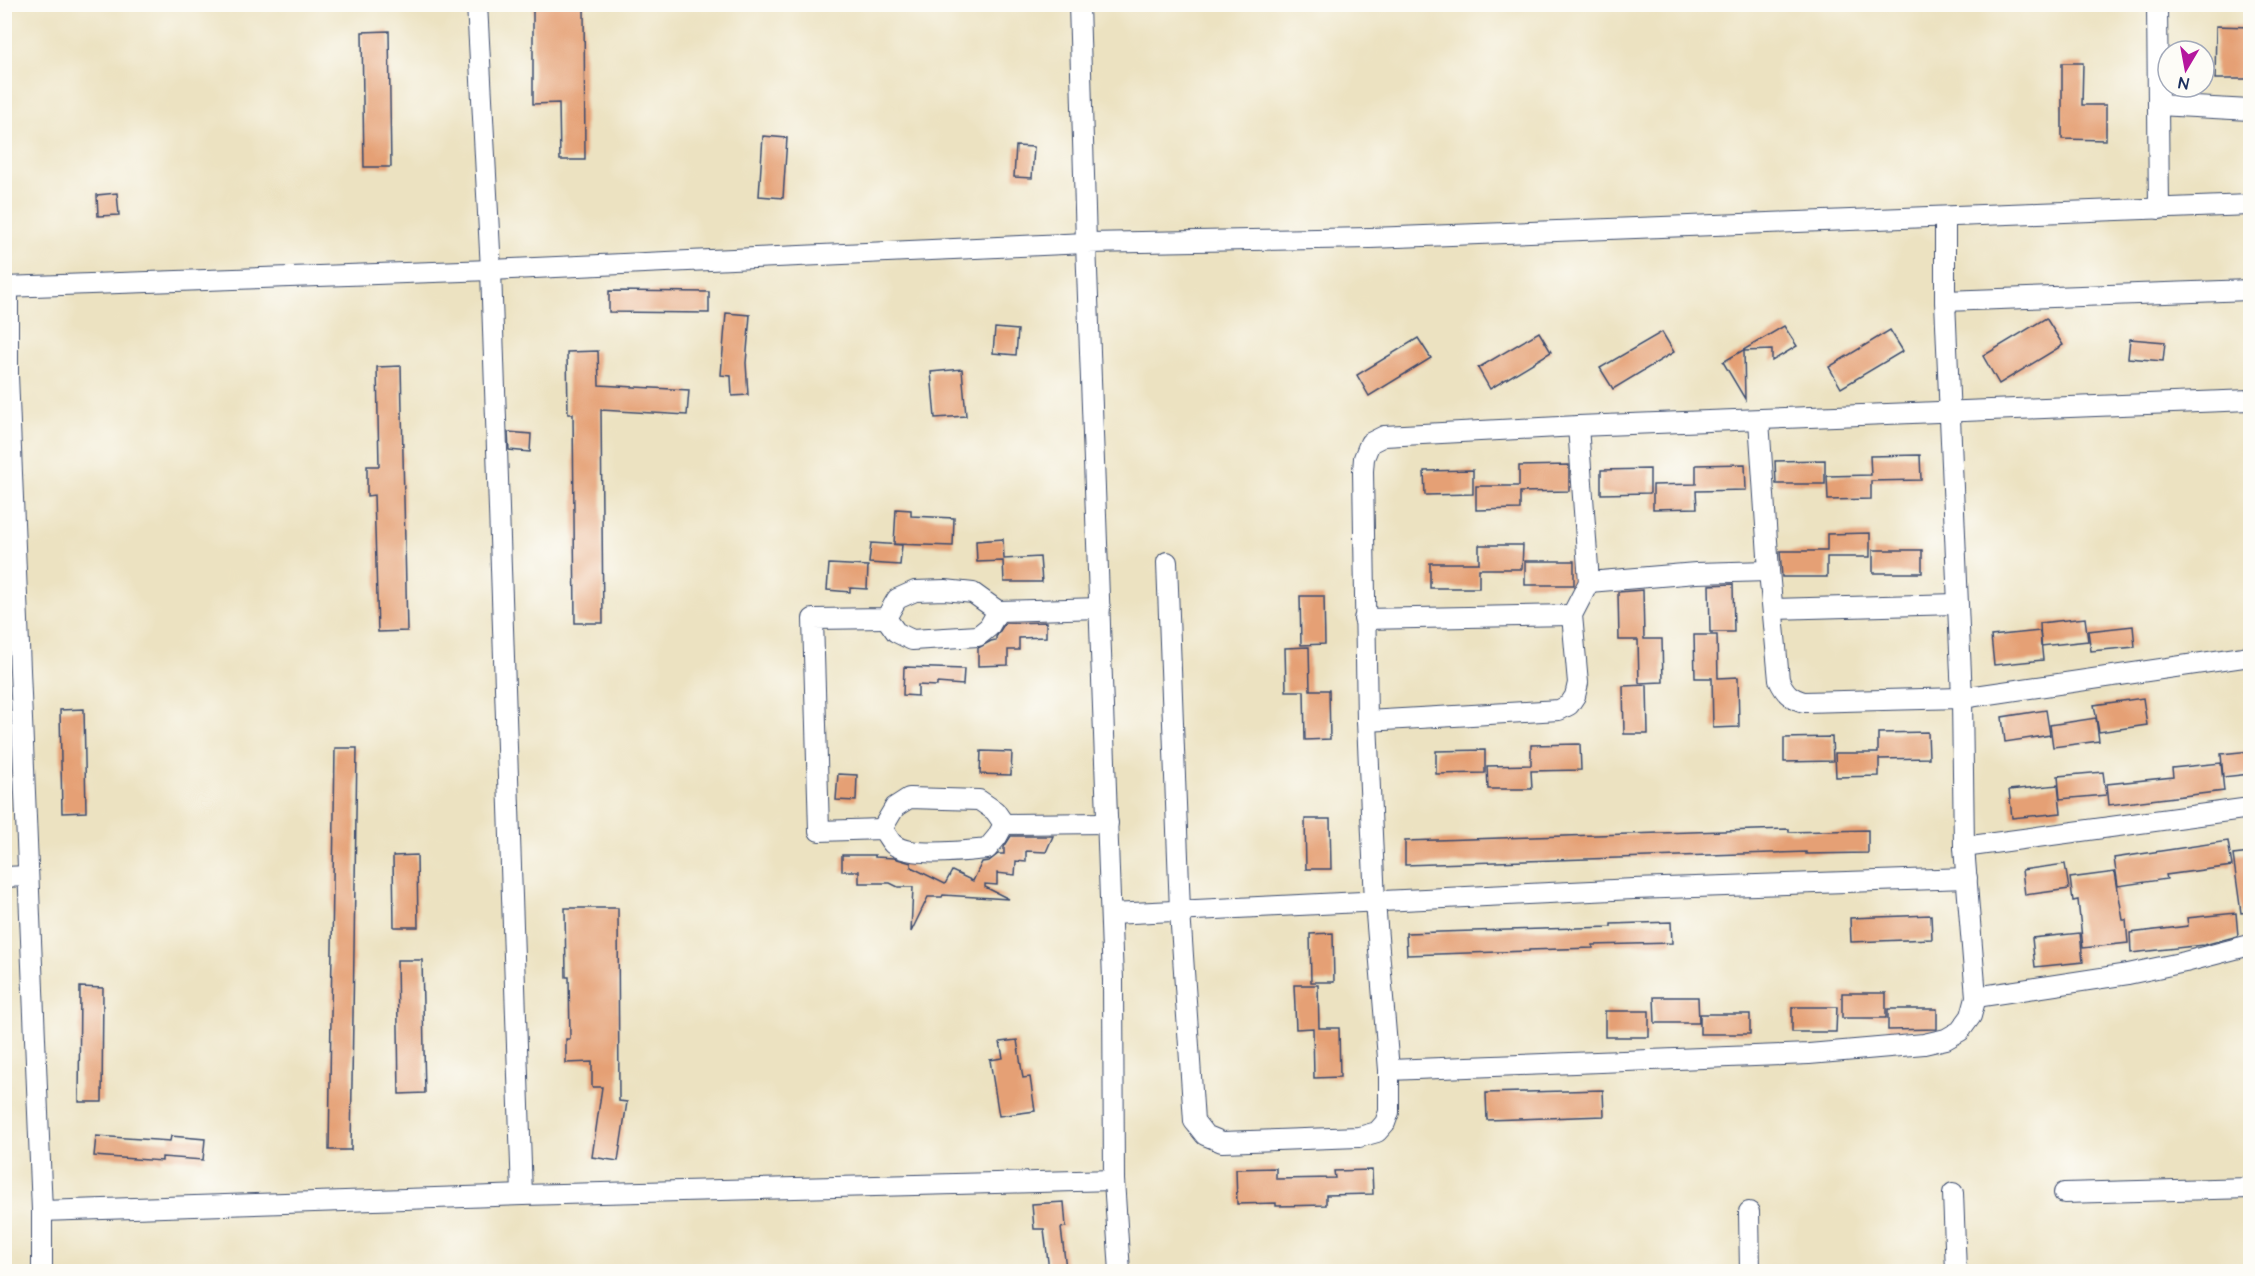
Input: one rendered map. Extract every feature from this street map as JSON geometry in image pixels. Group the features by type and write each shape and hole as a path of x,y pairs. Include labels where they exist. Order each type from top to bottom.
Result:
{"street":[{"path":"477,4 491,270 522,1195"},
{"path":"1079,4 1111,914 1114,1180 1120,1272"},
{"path":"2157,4 2159,208"},
{"path":"2158,105 2250,110"},
{"path":"42,1272 42,1211 28,876 9,494 6,287 491,270 1086,243 1370,238 2250,206"},
{"path":"1389,1071 1809,1054 1924,1044 1946,1039 1960,1031 1971,1016 1976,997 1964,848 1962,698 1945,301 1945,218"},
{"path":"1945,301 2250,290"},
{"path":"1167,562 1180,911 1194,1121 1205,1135 1222,1142 1359,1137 1377,1132 1385,1123 1389,1112 1389,1071 1375,902 1364,619 1364,458 1370,443 1384,436 1578,426 2250,400"},
{"path":"1759,420 1779,680 1784,692 1792,699 1804,702 1962,698 2250,656"},
{"path":"1367,721 1559,710 1569,705 1575,696 1578,683 1572,615 1589,582 1578,426"},
{"path":"1589,582 1696,573 1769,571"},
{"path":"886,618 897,599 915,591 945,590 973,593 998,611 1100,608"},
{"path":"1773,609 1957,604"},
{"path":"886,618 896,632 912,640 978,636 989,627 998,611"},
{"path":"1364,619 1572,615"},
{"path":"882,829 819,831 813,619 886,618"},
{"path":"882,829 895,807 909,798 979,800 995,811 1004,824"},
{"path":"1964,848 2250,808"},
{"path":"1004,824 1108,823"},
{"path":"882,829 894,844 905,851 957,852 987,849 1004,824"},
{"path":"4,877 28,876"},
{"path":"1111,914 1634,889 1967,878"},
{"path":"1976,997 2128,974 2250,945"},
{"path":"42,1211 522,1195 1114,1180"},
{"path":"2064,1193 2250,1188"},
{"path":"1953,1193 1956,1272"},
{"path":"1749,1212 1750,1272"}],"building":[{"path":"533,4 584,4 585,160 560,160 559,103 533,104"},
{"path":"2216,26 2250,27 2250,79 2216,79"},
{"path":"389,31 391,167 364,167 362,32"},
{"path":"2062,63 2083,63 2082,105 2106,105 2106,140 2062,139"},
{"path":"763,136 787,138 783,198 759,196"},
{"path":"1016,146 1034,147 1032,178 1014,177"},
{"path":"117,193 119,215 98,216 97,195"},
{"path":"609,291 709,292 709,313 609,312"},
{"path":"726,313 750,315 746,363 748,395 732,396 731,376 721,375"},
{"path":"2046,318 2063,345 1999,384 1983,356"},
{"path":"1784,326 1797,346 1772,361 1772,350 1744,351 1745,399 1723,362"},
{"path":"995,328 1018,330 1016,355 993,353"},
{"path":"1890,330 1903,351 1841,388 1829,367"},
{"path":"1539,332 1551,352 1490,389 1478,368"},
{"path":"1662,332 1674,352 1613,389 1600,368"},
{"path":"1418,338 1431,358 1369,396 1357,375"},
{"path":"2130,339 2165,342 2163,361 2128,358"},
{"path":"598,351 599,385 689,390 687,415 601,410 603,623 575,623 573,414 568,414 567,352"},
{"path":"401,366 407,631 378,632 374,495 367,496 367,466 379,466 377,367"},
{"path":"962,369 966,416 935,418 931,372"},
{"path":"508,432 531,434 530,452 509,450"},
{"path":"1920,455 1921,480 1871,481 1871,499 1828,500 1827,476 1871,475 1870,456"},
{"path":"1825,460 1825,484 1776,484 1775,461"},
{"path":"1745,464 1746,490 1696,491 1697,508 1653,509 1653,485 1696,484 1696,465"},
{"path":"1569,465 1569,491 1520,492 1520,509 1476,510 1476,486 1519,486 1519,466"},
{"path":"1650,469 1650,493 1601,494 1601,470"},
{"path":"1473,470 1473,494 1425,495 1424,471"},
{"path":"896,509 911,510 911,516 954,518 953,546 894,544"},
{"path":"1870,533 1870,557 1827,557 1827,577 1782,577 1780,551 1827,551 1827,534"},
{"path":"1003,539 1004,559 1040,557 1042,582 1004,582 1003,561 977,562 976,541"},
{"path":"871,543 902,545 900,565 869,563"},
{"path":"1479,545 1523,545 1522,569 1479,569 1479,588 1430,588 1430,563 1479,563"},
{"path":"1873,550 1922,550 1922,573 1873,573"},
{"path":"1525,561 1574,561 1574,585 1525,585"},
{"path":"829,564 868,566 867,589 850,588 850,592 827,590"},
{"path":"1733,584 1734,632 1710,632 1709,585"},
{"path":"1643,590 1644,639 1662,639 1663,682 1639,683 1638,640 1619,640 1618,592"},
{"path":"1300,596 1324,596 1325,644 1301,645"},
{"path":"2085,618 2088,641 2041,646 2040,623"},
{"path":"1046,622 1046,637 1019,638 1019,650 1008,650 1008,665 978,666 978,648 996,640 1005,623"},
{"path":"2133,626 2135,647 2091,651 2088,631"},
{"path":"2040,631 2043,660 1994,665 1991,636"},
{"path":"1694,635 1717,635 1718,678 1738,677 1739,727 1713,728 1712,678 1695,678"},
{"path":"1309,647 1310,690 1329,690 1330,739 1305,740 1304,691 1286,691 1285,648"},
{"path":"904,667 964,669 963,685 937,683 937,686 918,685 918,696 903,695"},
{"path":"1647,685 1648,734 1624,734 1623,686"},
{"path":"2143,698 2147,725 2099,732 2094,705"},
{"path":"84,709 86,812 62,813 60,710"},
{"path":"2046,710 2050,735 2005,742 2002,717"},
{"path":"2096,718 2099,741 2053,747 2050,725"},
{"path":"1928,732 1929,758 1879,759 1879,776 1836,777 1835,753 1878,753 1878,733"},
{"path":"1832,737 1833,761 1784,762 1784,738"},
{"path":"1580,744 1581,770 1531,771 1532,789 1488,789 1487,766 1531,765 1531,745"},
{"path":"335,748 357,748 351,1150 329,1150"},
{"path":"1485,750 1485,773 1436,774 1436,751"},
{"path":"981,751 1012,752 1011,775 980,774"},
{"path":"2250,751 2250,774 2223,777 2221,754"},
{"path":"2221,763 2224,791 2109,805 2107,784 2173,777 2172,768"},
{"path":"2103,772 2106,795 2060,799 2058,776"},
{"path":"838,774 857,775 856,801 836,800"},
{"path":"2058,785 2061,813 2012,818 2009,790"},
{"path":"1305,819 1330,819 1331,869 1306,869"},
{"path":"1789,829 1789,832 1868,830 1868,853 1806,854 1806,852 1405,865 1405,841"},
{"path":"1011,836 1053,836 1046,852 1026,851 1026,862 1016,861 1015,875 997,873 997,885 985,884 985,887 1009,899 943,895 942,897 928,897 911,932 913,887 898,887 890,883 859,883 859,871 842,871 842,855 875,855 875,857 894,858 911,863 911,867 945,884 952,871 973,881 982,862 989,861 998,854 1004,854 1004,847"},
{"path":"2228,841 2232,866 2166,875 2167,879 2118,886 2114,858"},
{"path":"2250,853 2250,912 2241,913 2233,855"},
{"path":"417,855 418,927 394,927 393,856"},
{"path":"2065,864 2069,889 2025,895 2022,870"},
{"path":"2115,872 2123,920 2126,920 2128,943 2083,948 2078,900 2073,901 2070,878"},
{"path":"565,908 618,908 619,1101 627,1102 618,1161 592,1157 602,1087 592,1087 592,1062 566,1063 566,1039 570,1039"},
{"path":"2236,913 2238,936 2204,945 2131,953 2130,933 2188,926 2187,918"},
{"path":"1931,915 1932,939 1851,942 1850,918"},
{"path":"1671,922 1672,943 1407,955 1406,933 1611,927 1611,924"},
{"path":"1333,933 1334,982 1311,982 1310,934"},
{"path":"2080,933 2083,962 2035,967 2032,938"},
{"path":"397,960 422,960 425,1093 399,1094"},
{"path":"1294,985 1318,985 1319,1028 1339,1028 1340,1077 1314,1078 1313,1028 1296,1029"},
{"path":"80,987 103,988 102,1102 79,1102"},
{"path":"1842,993 1886,993 1886,1018 1842,1018"},
{"path":"1654,997 1698,997 1699,1023 1655,1023"},
{"path":"1792,1007 1837,1007 1836,1032 1792,1032"},
{"path":"1888,1009 1937,1009 1937,1029 1888,1030"},
{"path":"1605,1011 1649,1011 1649,1037 1605,1037"},
{"path":"1700,1014 1750,1014 1750,1034 1700,1034"},
{"path":"1017,1040 1023,1078 1030,1077 1035,1111 999,1116 990,1060 1003,1058 1000,1042"},
{"path":"1603,1090 1604,1116 1487,1120 1486,1093"},
{"path":"96,1136 170,1141 171,1136 205,1139 203,1160 162,1157 162,1161 94,1156"},
{"path":"1276,1168 1276,1179 1335,1178 1334,1171 1372,1170 1373,1194 1326,1195 1326,1205 1237,1204 1236,1169"},
{"path":"1064,1202 1066,1227 1061,1228 1066,1268 1049,1270 1044,1229 1034,1229 1032,1204"}]}
